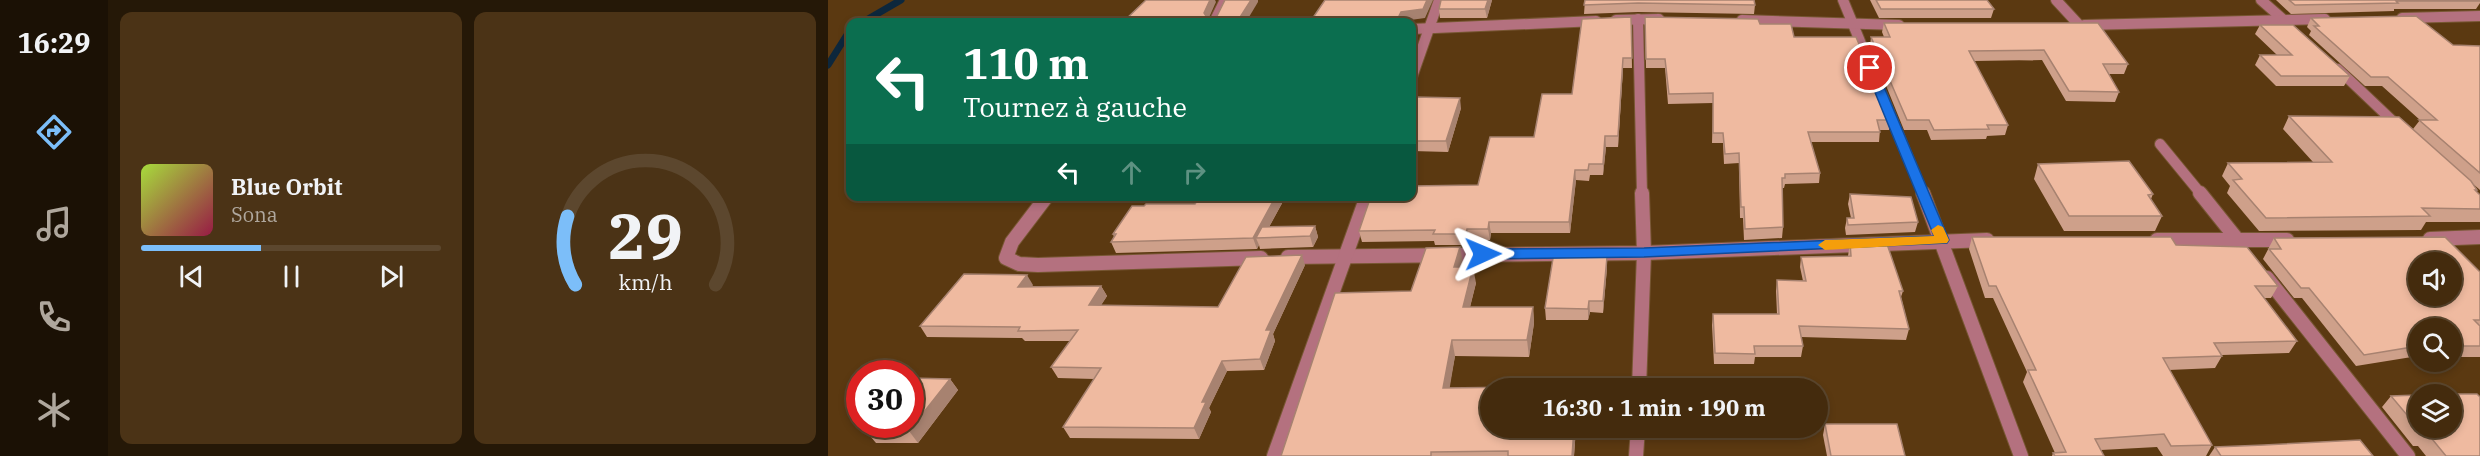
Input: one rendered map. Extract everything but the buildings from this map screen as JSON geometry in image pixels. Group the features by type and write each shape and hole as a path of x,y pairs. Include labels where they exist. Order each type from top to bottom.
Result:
{"street":[{"path":"1216,18 1225,0"},
{"path":"1416,66 1438,0"},
{"path":"1843,0 1942,240 2021,456"},
{"path":"2056,0 2080,26"},
{"path":"2261,0 2293,27"},
{"path":"2388,18 2480,16"},
{"path":"1638,19 1644,253 1639,378"},
{"path":"1416,29 1670,19"},
{"path":"2068,26 2330,19"},
{"path":"1737,20 1912,25"},
{"path":"2327,59 2403,131"},
{"path":"2160,144 2241,245"},
{"path":"1043,201 1012,242 1006,258 1019,264 1038,265 1345,255 1644,253 1942,240 2001,240"},
{"path":"1274,456 1365,201"},
{"path":"2421,239 2480,237"},
{"path":"2143,240 2241,245 2305,240"},
{"path":"2259,268 2408,456"},
{"path":"1636,456 1637,438"}],"waterway":[{"path":"870,18 901,0"},
{"path":"828,65 846,36"}],"slow traffic":[{"path":"1825,245 1942,240 1938,230"}],"route":[{"path":"1483,254 1644,253 1942,240 1870,68"}]}
